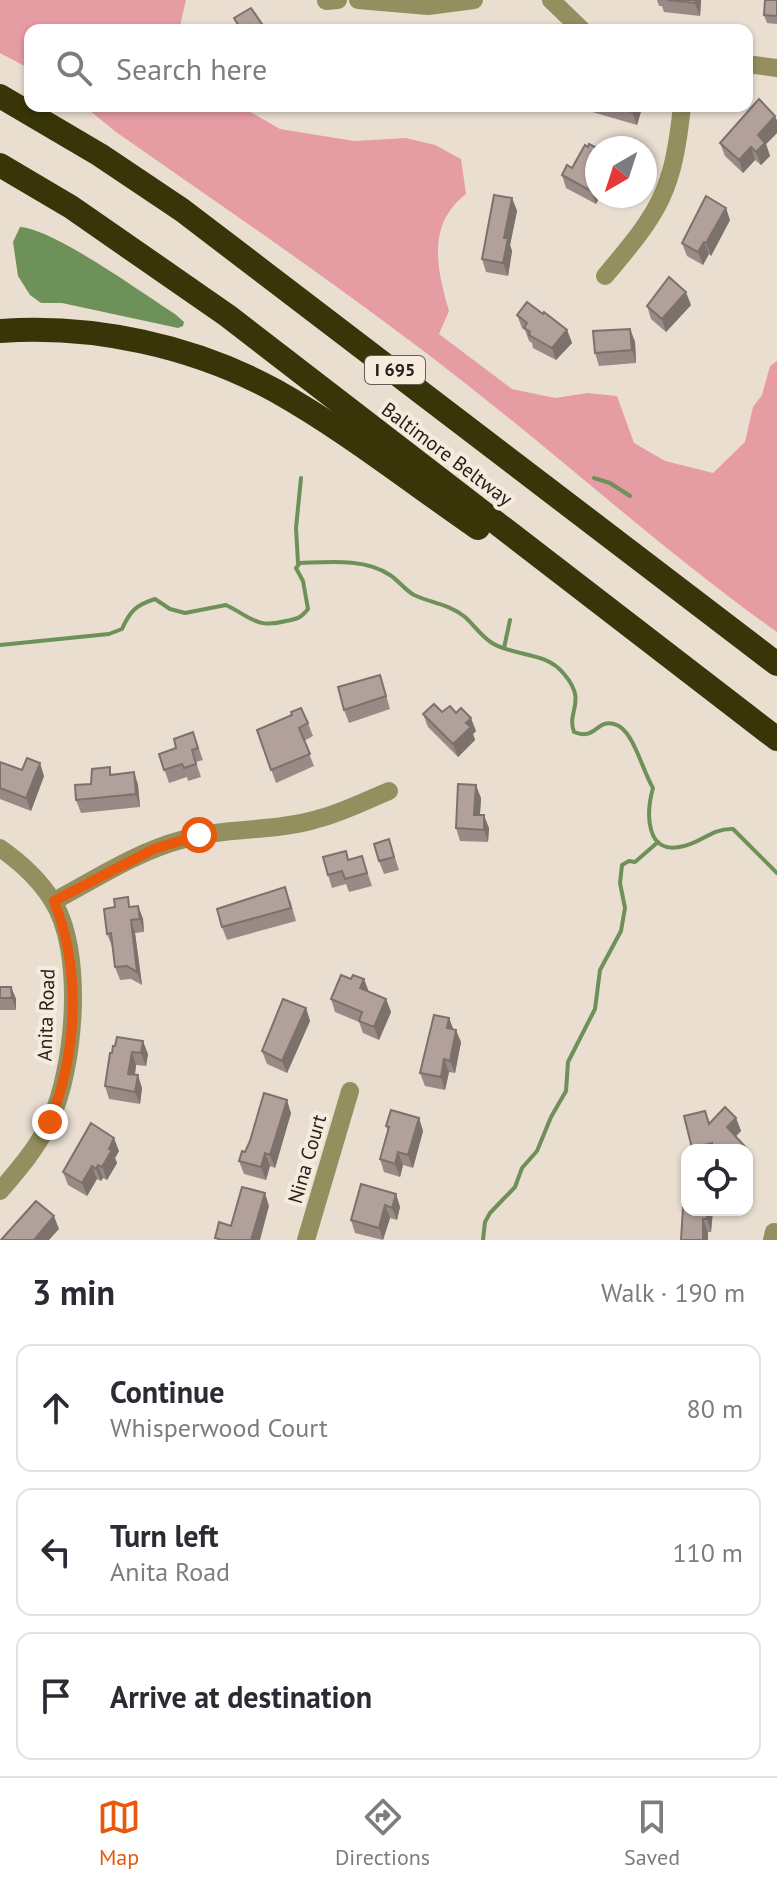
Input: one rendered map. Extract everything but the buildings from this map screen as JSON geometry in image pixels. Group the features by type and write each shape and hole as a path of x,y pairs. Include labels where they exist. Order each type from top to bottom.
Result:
{"highway":[{"name":"Baltimore Beltway","path":"0,96 24,110"},
{"name":"Baltimore Beltway","path":"27,112 100,155 182,210 777,664"},
{"name":"Baltimore Beltway","path":"0,165 71,207 228,316 777,739"},
{"path":"0,331 81,332 137,341 221,366 274,390 345,435 709,687"}],"street":[{"path":"326,1 338,0"},
{"path":"358,0 428,6 474,0"},
{"path":"551,0 576,24"},
{"path":"753,65 777,68"},
{"path":"605,276 641,235 666,193 674,169 681,112"},
{"path":"54,901 154,849 178,840 222,831 315,820 389,791"},
{"name":"Anita Road","path":"0,848 18,860 54,901 69,950 72,982 69,1062 62,1091 50,1122 23,1165 0,1191"},
{"name":"Nina Court","path":"306,1240 350,1091"}],"shaded area":[{"path":"0,0 186,0 180,24 24,24 24,66 0,53"},
{"path":"91,112 250,112 280,129 354,141 406,138 435,145 461,159 466,194 445,219 438,248 449,311 439,334 512,389 555,398 588,393 617,396 634,443 665,461 713,473 745,442 753,407 762,395 770,366 777,361 777,632 698,573 427,354"},
{"path":"20,227 54,238 98,263 175,314 184,322 183,326 178,328 62,303 41,303 30,295 18,276 13,242"}],"waterway":[{"path":"298,563 296,528 301,478"},
{"path":"594,478 610,483 630,496"},
{"path":"0,645 109,634 122,629 138,606 155,599 170,609 185,613 226,605 260,623 296,619 308,609 303,581 296,568 300,563 346,562 369,566 390,575 414,595 459,613 492,643 548,661 557,667 575,692 574,732 587,734 608,723 621,727 632,741 653,788 649,820 655,839 662,845 671,848 684,846 719,831 733,829 777,873"},
{"path":"504,648 510,620"},
{"path":"483,1240 485,1222 490,1213 515,1187 522,1168 537,1151 566,1091 568,1062 595,1009 600,970 621,931 625,908 620,883 622,865 635,862 658,842"}],"route":[{"path":"50,1122 69,1062 72,1026 69,950 54,901 154,849 199,835"}]}
